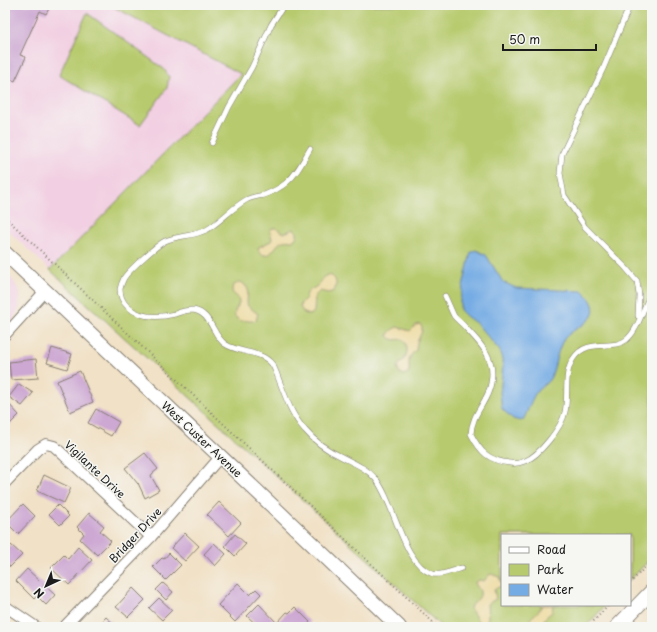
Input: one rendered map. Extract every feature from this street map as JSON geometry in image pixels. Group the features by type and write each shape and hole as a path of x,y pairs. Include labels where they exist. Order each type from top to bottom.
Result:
{"main road":[{"name":"West Custer Avenue","path":"5,253 399,627"},
{"path":"617,627 652,591"}],"street":[{"path":"5,335 45,291"},
{"name":"Vigilante Drive","path":"5,484 38,449 46,444 54,446 151,537"},
{"name":"Bridger Drive","path":"64,627 151,537 220,456"},
{"path":"5,606 36,627"}],"lane":[{"path":"212,143 229,108 252,67 271,24 284,5"},
{"path":"630,5 603,69 562,154 560,172 564,195 585,227 637,281 639,303 637,323"},
{"path":"310,149 294,175 286,183 272,192 248,199 208,229 197,234 164,242 132,269 124,278 120,293 123,302 130,309 140,315 155,317 194,310 205,316 210,321 223,342 232,348 243,352 262,356 272,365 294,416 303,428 315,441 328,450 366,469 375,479 383,490 402,536 415,560 422,568 435,574 462,568"},
{"path":"445,296 455,316 484,348 493,369 488,394 474,416 471,434 480,451 491,459 503,463 515,464 526,461 543,446 562,421 567,404 568,372 573,359 577,354 592,346 615,344 625,341 632,333 652,292"}],"path":[{"path":"5,217 438,627"},
{"path":"631,582 652,560"},
{"path":"588,627 608,606"},
{"path":"646,627 652,620"}],"shaded area":[{"path":"5,5 110,5 242,73 50,270 5,228"},
{"path":"5,272 13,280 20,293 19,308 13,320 5,328"}],"green space":[{"path":"110,5 652,5 652,557 631,579 631,534 501,534 501,606 605,606 585,627 442,627 50,270 241,74"},
{"path":"87,13 164,69 169,77 167,88 140,125 59,75"}],"sand":[{"path":"272,228 276,228 284,233 294,229 297,232 297,236 293,241 284,241 280,243 271,253 265,255 261,254 258,249 271,241 270,231"},
{"path":"328,275 332,276 336,281 334,291 328,293 320,291 315,296 314,312 310,315 304,313 300,307 301,303 306,298 307,293 319,284 323,277"},
{"path":"239,282 243,283 248,289 247,303 248,306 258,314 256,320 241,321 235,317 235,312 239,301 232,289 233,286"},
{"path":"420,324 422,331 417,342 416,350 411,355 409,360 409,372 404,375 400,373 397,368 406,356 406,345 402,339 396,340 388,336 391,330 397,327 410,331 416,325"},
{"path":"491,574 499,577 501,586 494,590 496,599 487,604 488,618 486,622 480,624 470,608 480,597 480,591 475,582 480,580 484,581"},
{"path":"541,606 553,606 552,612 545,618 541,627 531,627 529,621"}],"water":[{"path":"476,250 486,255 503,282 516,288 582,291 589,298 594,307 592,317 567,335 564,339 551,377 538,390 523,420 520,421 513,419 502,409 500,393 503,365 500,351 477,324 460,310 460,299 471,252"}],"building":[{"path":"5,5 51,5 46,14 40,11 20,55 26,57 15,81 5,77"},
{"path":"52,348 72,354 67,369 47,363"},
{"path":"36,359 38,378 11,380 9,362"},
{"path":"80,371 93,402 70,412 57,381"},
{"path":"19,384 33,393 22,406 9,397"},
{"path":"7,402 19,415 5,429 5,403"},
{"path":"96,409 119,422 111,436 88,423"},
{"path":"145,453 158,469 151,476 159,490 145,498 138,483 125,468"},
{"path":"44,475 71,488 64,503 37,491"},
{"path":"219,502 241,523 229,536 207,515"},
{"path":"23,504 35,516 18,534 6,522"},
{"path":"58,505 69,516 60,525 49,514"},
{"path":"89,513 104,526 100,531 111,541 97,555 80,539 84,534 77,527"},
{"path":"185,533 199,546 185,561 171,548"},
{"path":"235,534 246,544 235,556 225,546"},
{"path":"214,543 226,554 215,566 204,554"},
{"path":"11,545 22,555 10,567 5,561 5,551"},
{"path":"78,547 92,560 69,585 51,568 64,555 68,559"},
{"path":"169,553 181,565 166,580 153,567 162,558 164,559"},
{"path":"27,569 55,595 46,605 37,596 34,599 16,581"},
{"path":"163,583 173,592 166,600 156,590"},
{"path":"238,583 250,595 256,589 261,594 235,622 218,605"},
{"path":"133,588 145,600 128,617 116,607"},
{"path":"159,598 172,610 162,620 149,608"},
{"path":"259,604 277,623 287,612 289,613 295,607 310,622 306,627 290,627 285,622 280,627 259,627 247,616"},
{"path":"106,617 117,627 97,627"}]}
